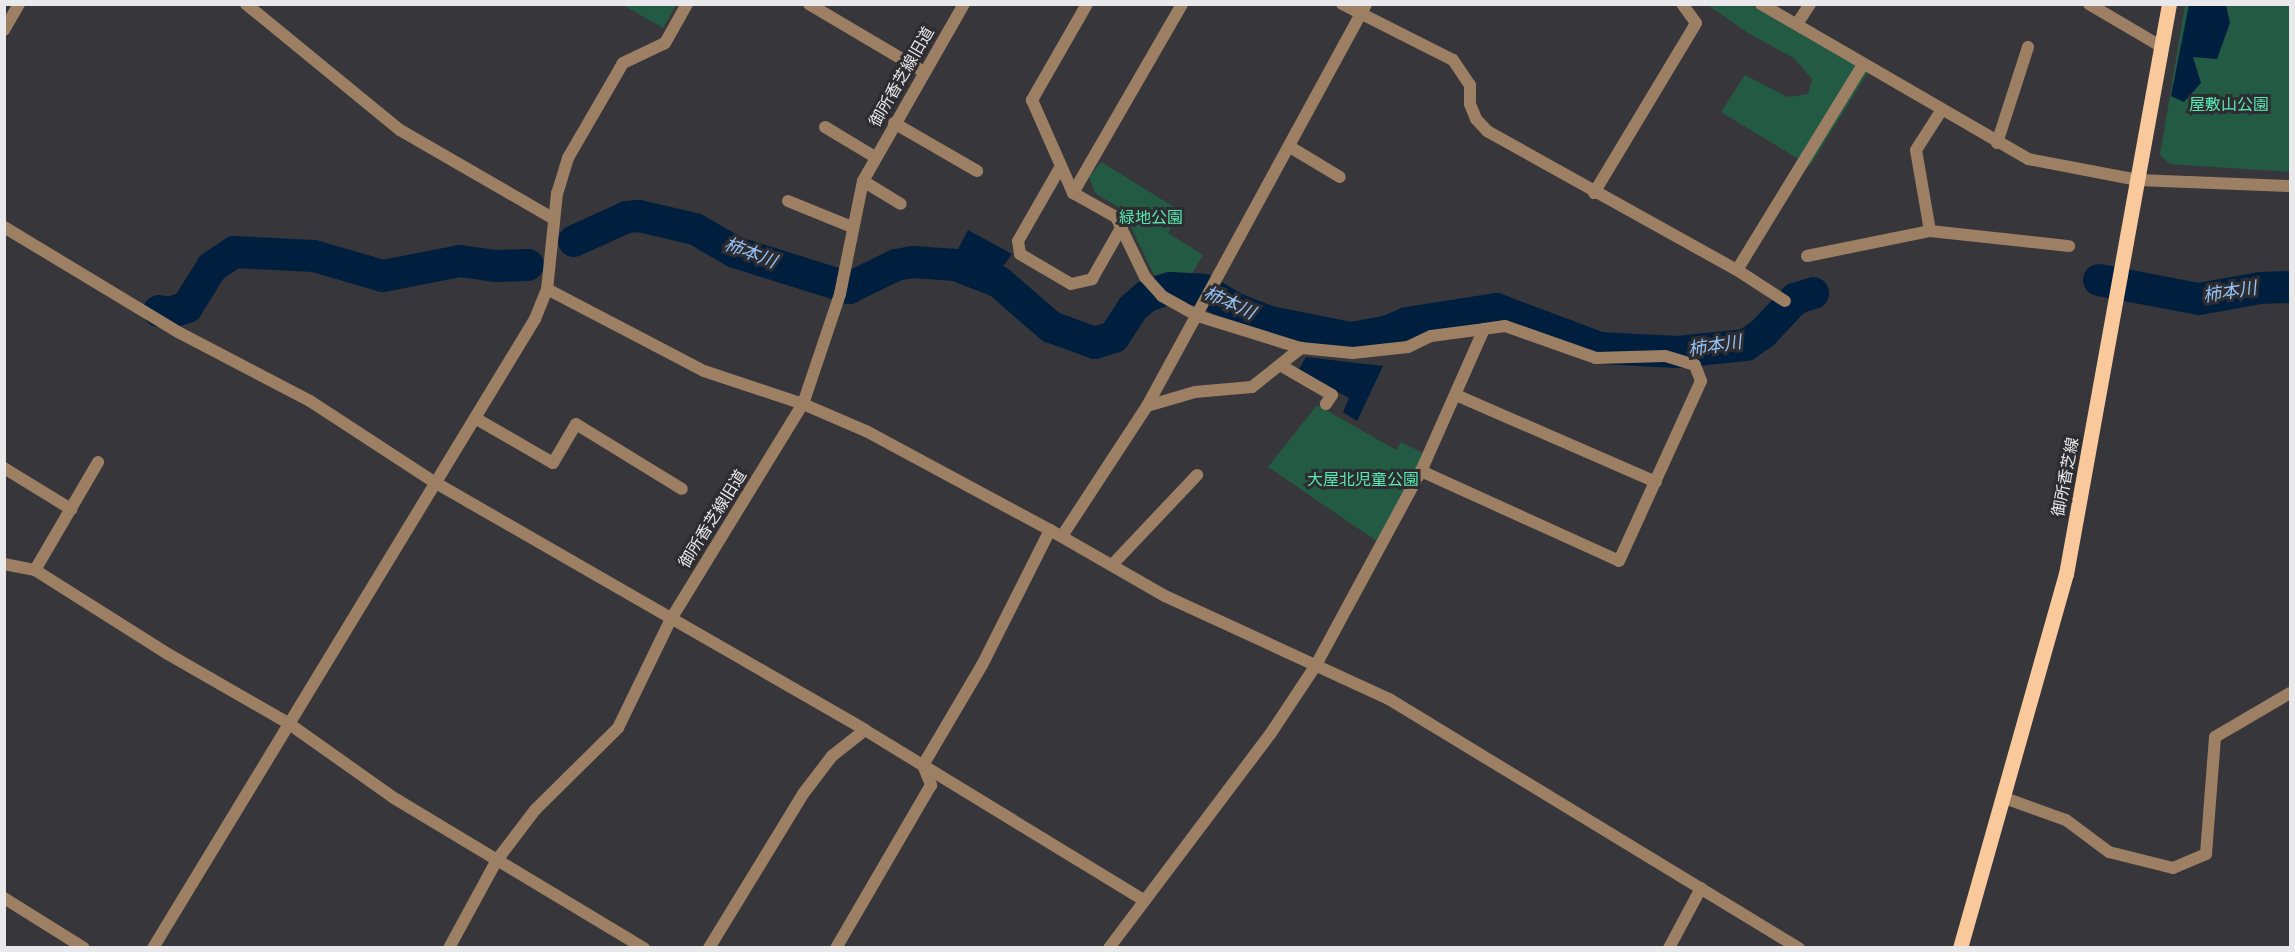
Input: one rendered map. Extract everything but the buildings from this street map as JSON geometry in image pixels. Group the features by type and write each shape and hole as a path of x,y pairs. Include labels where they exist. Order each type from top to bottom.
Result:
{"main road":[{"name":"御所香芝線","path":"1960,948 2066,574 2169,4"}],"street":[{"path":"4,30 19,4"},
{"path":"246,4 400,130 554,219"},
{"path":"153,948 534,319 547,289 560,177 613,76 623,63 665,43 687,4"},
{"path":"809,4 924,72"},
{"name":"御所香芝線旧道","path":"449,948 497,860 535,810 618,728 671,619 803,404 840,294 863,181 894,123 964,4"},
{"path":"1087,4 1032,100 1073,193 1116,217 1145,277 1162,296 1198,316 1301,348 1353,353 1383,352 1408,347 1431,336 1505,326 1596,358 1665,356 1695,365 1701,381 1619,561 1421,471"},
{"path":"1073,193 1182,4"},
{"path":"1342,4 1363,10 1453,60 1470,85 1470,104 1476,119 1487,131 1594,193 1737,270 1785,301"},
{"path":"1594,193 1696,23 1682,4"},
{"path":"1761,4 1997,143 2049,165 2138,180 2290,186"},
{"path":"1797,24 1810,4"},
{"path":"2089,4 2162,47"},
{"path":"923,765 1056,533 1147,406 1214,287 1363,10"},
{"path":"1997,143 2028,47"},
{"path":"1737,270 1863,64"},
{"path":"1930,231 1916,150 1941,111"},
{"path":"894,123 977,171"},
{"path":"825,127 875,157"},
{"path":"1290,147 1340,177"},
{"path":"1061,166 1018,241 1020,254 1071,284 1092,279 1121,228"},
{"path":"863,181 901,204"},
{"path":"788,201 852,227"},
{"path":"4,226 178,332 310,401 436,483 865,730 1144,900"},
{"path":"1806,256 1930,231 2068,246"},
{"path":"547,289 705,371 803,404 866,431 1203,614 1316,665 1423,718 1799,948"},
{"path":"1109,948 1271,733 1316,665 1421,471 1484,329"},
{"path":"1147,406 1195,392 1252,387 1301,348"},
{"path":"1280,365 1332,395 1326,404"},
{"path":"1456,395 1656,482"},
{"path":"475,418 553,464 576,424 682,489"},
{"path":"35,570 99,462"},
{"path":"4,468 71,508"},
{"path":"1112,565 1197,475"},
{"path":"4,564 35,570 168,654 288,723 394,798 644,948"},
{"path":"2002,797 2066,820 2109,852 2173,868 2206,854 2215,736 2290,693"},
{"path":"709,948 803,794 832,756 865,730"},
{"path":"836,948 931,785 923,765"},
{"path":"1669,948 1701,888"},
{"path":"4,898 84,948"}],"green space":[{"path":"623,5 676,5 663,28"},
{"path":"1708,5 1751,5 1868,72 1810,166 1721,112 1745,75 1788,97 1808,94 1812,79 1794,58 1748,33"},
{"name":"屋敷山公園","path":"2185,5 2290,5 2290,172 2170,164 2160,155"},
{"name":"緑地公園","path":"1101,162 1179,210 1168,233 1203,255 1190,277 1174,272 1154,275 1123,210 1095,193 1089,177"},
{"name":"大屋北児童公園","path":"1317,405 1396,450 1401,442 1425,454 1378,542 1268,467"}],"water":[{"path":"2189,4 2226,5 2230,23 2217,59 2193,57 2201,83 2184,102 2171,96"},
{"path":"968,230 1012,254 999,272 953,259"},
{"path":"1306,357 1383,366 1357,421 1343,412 1349,398 1298,371"}],"waterway":[{"name":"柿本川","path":"574,241 627,217 639,216 695,229 735,252 849,288 896,265 913,262 956,265 999,282 1051,327 1095,343 1114,337 1133,308 1147,296 1170,288 1204,290 1236,309 1270,322 1351,338 1386,332 1407,323 1496,309 1600,348 1677,352 1746,345 1763,333 1795,299 1813,293"},
{"name":"柿本川","path":"159,311 169,313 187,307 212,267 234,252 314,256 383,276 460,261 497,266 528,265"},
{"name":"柿本川","path":"2099,280 2199,299 2260,288 2290,287"}]}
